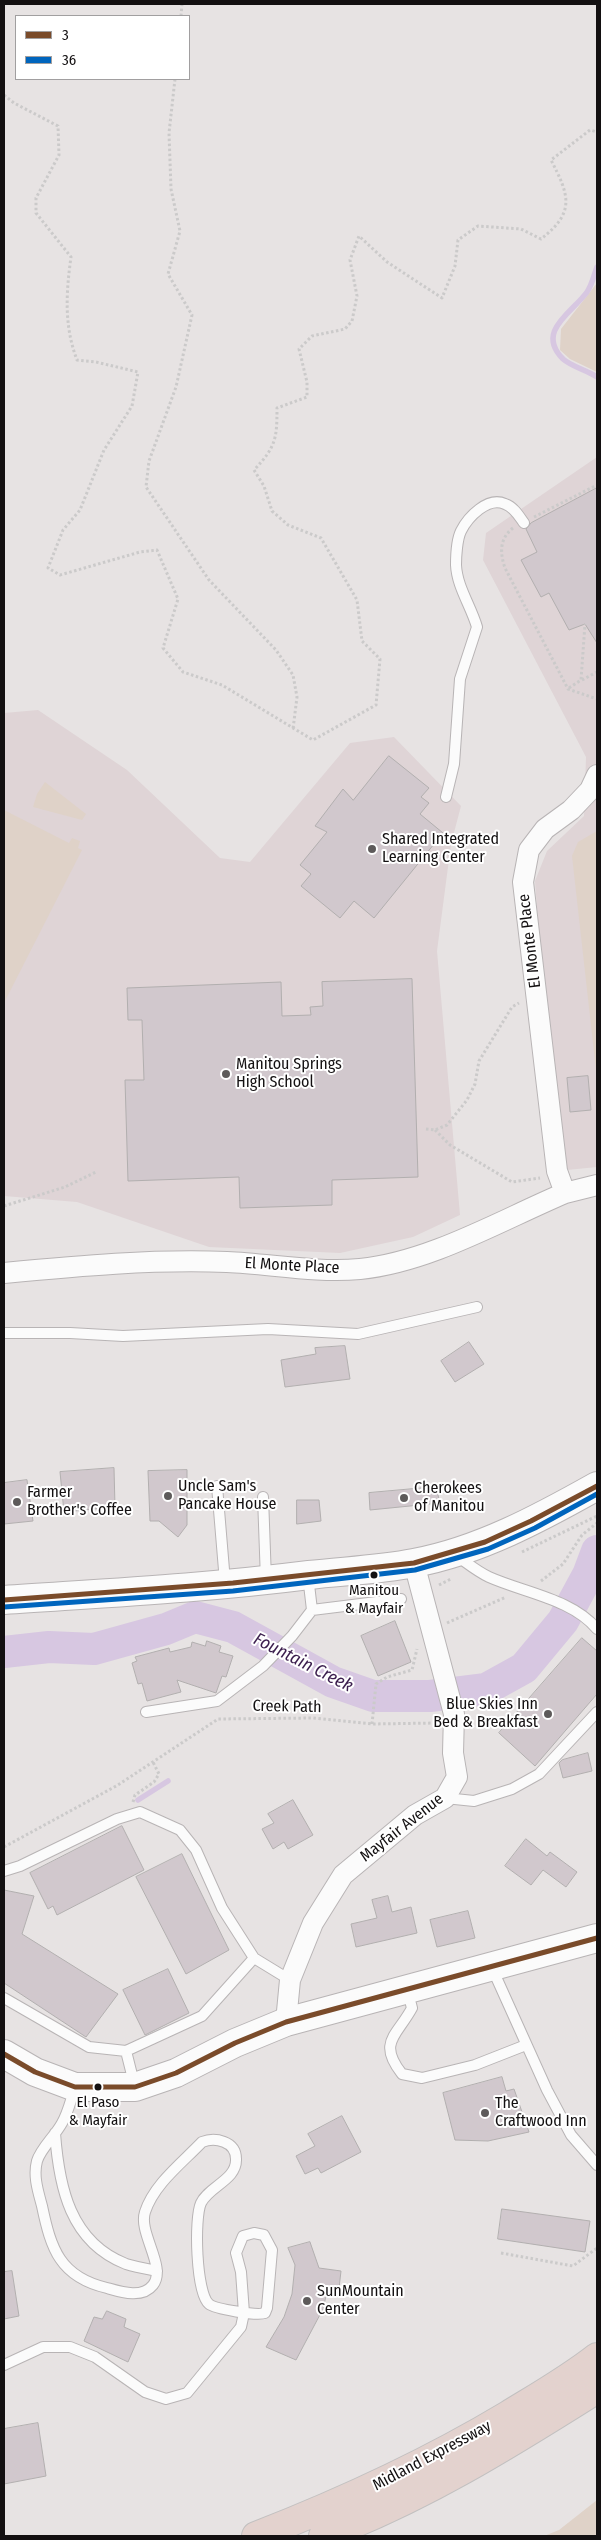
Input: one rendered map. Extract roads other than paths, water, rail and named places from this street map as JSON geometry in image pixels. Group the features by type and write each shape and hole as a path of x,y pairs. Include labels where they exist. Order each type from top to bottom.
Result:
{"highway":[{"name":"Midland Expressway","path":"256,2536 340,2503 452,2448 570,2378 597,2357"},
{"name":"Midland Expressway","path":"323,2536 357,2524 492,2456 597,2389"}],"street":[{"name":"El Monte Place","path":"565,1193 557,1171 523,882 529,850 545,829 571,810 590,790 597,775"},
{"name":"El Monte Place","path":"4,1273 101,1264 226,1262 322,1270 360,1269 394,1262 448,1244 565,1193 597,1185"},
{"path":"4,1600 225,1586 414,1563 489,1540 535,1520 597,1486"},
{"name":"Mayfair Avenue","path":"286,2022 290,1980 313,1923 343,1875 415,1815 445,1798 457,1777 450,1719 442,1675 414,1563"},
{"path":"4,2054 35,2072 76,2087 135,2087 176,2073 235,2043 286,2022 490,1965 597,1938"}],"lane":[{"path":"446,797 454,764 460,678 477,627 460,584 456,566 460,532 474,513 492,502 505,503 513,509 524,523"},
{"path":"4,1333 70,1333 123,1336 268,1329 358,1334 477,1307"},
{"path":"217,1486 225,1586"},
{"path":"263,1497 266,1581"},
{"path":"452,1552 488,1577 586,1616 597,1629"},
{"path":"146,1712 217,1701 264,1666 292,1636 312,1610 308,1576"},
{"path":"312,1610 401,1599"},
{"path":"586,1616 597,1614"},
{"path":"445,1798 474,1802 512,1789 539,1774 597,1712"},
{"path":"4,1871 130,1814 140,1812 180,1830 196,1850 222,1908 254,1958 290,1980"},
{"path":"4,1998 89,2047 126,2051 202,2016 254,1958"},
{"path":"490,1965 571,2135 597,2165"},
{"path":"407,1988 412,2008 397,2028 390,2045 391,2060 402,2074 422,2078 475,2065 526,2044"},
{"path":"126,2051 135,2087"},
{"path":"4,2365 43,2347 70,2347 94,2357 145,2392 166,2399 187,2393 241,2327 244,2313 241,2272 236,2253 243,2236 254,2233 264,2235 272,2250 265,2313 260,2315 244,2313 209,2304 200,2281 197,2224 200,2204 205,2196 234,2171 236,2159 231,2147 220,2140 211,2138 202,2142 152,2195 144,2214 145,2230 157,2271 157,2278 152,2286 145,2291 137,2293 122,2292 96,2286 76,2276 60,2260 47,2232 35,2172 38,2159 63,2122 76,2087"},
{"path":"55,2133 63,2189 74,2219 90,2240 109,2256 128,2264 157,2271"}],"waterway":[{"path":"597,267 589,289 559,322 553,340 555,349 563,359 597,377"},
{"name":"Fountain Creek","path":"4,1652 49,1647 94,1649 166,1629 195,1617 233,1627 333,1682 373,1696 430,1696 486,1689 524,1668 563,1621 588,1575 597,1551"},
{"path":"138,1800 168,1781"}],"place":[{"name":"Shared Integrated Learning Center","path":"372,849"},
{"name":"Manitou Springs High School","path":"226,1074"},
{"name":"Uncle Sam's Pancake House","path":"168,1496"},
{"name":"Cherokees of Manitou","path":"404,1498"},
{"name":"Farmer Brother's Coffee","path":"17,1502"},
{"name":"Manitou & Mayfair","path":"374,1575"},
{"name":"Blue Skies Inn Bed & Breakfast","path":"548,1714"},
{"name":"El Paso & Mayfair","path":"98,2087"},
{"name":"The Craftwood Inn","path":"485,2113"},
{"name":"SunMountain Center","path":"307,2301"}]}
